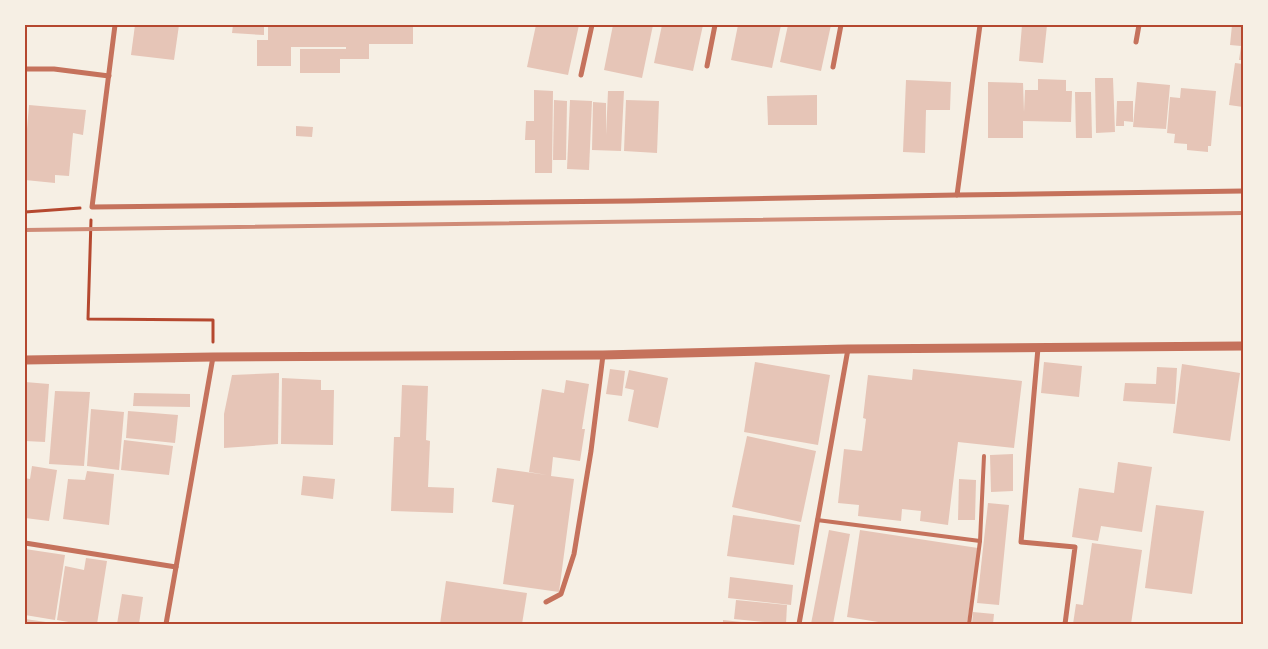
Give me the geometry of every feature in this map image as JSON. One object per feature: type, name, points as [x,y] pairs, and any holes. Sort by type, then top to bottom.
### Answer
[{"type":"street","points":[[115,25],[92,207],[651,201],[1243,191]]},
{"type":"street","points":[[580,76],[592,25]]},
{"type":"street","points":[[708,66],[715,25]]},
{"type":"street","points":[[833,67],[841,25]]},
{"type":"street","points":[[958,195],[980,25]]},
{"type":"street","points":[[1136,42],[1139,25]]},
{"type":"street","points":[[25,69],[54,69],[109,76]]},
{"type":"street","points":[[25,360],[603,355],[848,349],[1243,346]]},
{"type":"street","points":[[1038,348],[1021,542],[1076,547],[1064,624]]},
{"type":"street","points":[[799,624],[848,349]]},
{"type":"street","points":[[546,602],[561,594],[574,554],[591,451],[603,355]]},
{"type":"street","points":[[166,624],[213,357]]},
{"type":"street","points":[[25,543],[176,567]]},
{"type":"lane","points":[[969,624],[980,541],[984,456]]},
{"type":"lane","points":[[818,520],[980,541]]},
{"type":"path","points":[[25,212],[92,207],[88,319],[213,320],[213,357]]},
{"type":"building","points":[[135,25],[179,25],[174,60],[131,55]]},
{"type":"building","points":[[233,25],[264,25],[264,35],[232,33]]},
{"type":"building","points":[[268,25],[413,25],[413,44],[369,44],[369,59],[340,59],[340,73],[300,73],[300,49],[346,49],[346,47],[291,47],[291,66],[257,66],[257,40],[268,40]]},
{"type":"building","points":[[536,25],[579,25],[568,75],[527,67]]},
{"type":"building","points":[[613,25],[653,25],[642,78],[604,70]]},
{"type":"building","points":[[662,25],[703,25],[693,71],[654,63]]},
{"type":"building","points":[[738,25],[781,25],[772,68],[731,60]]},
{"type":"building","points":[[788,25],[831,25],[821,71],[780,62]]},
{"type":"building","points":[[1022,25],[1047,25],[1043,63],[1019,61]]},
{"type":"building","points":[[1232,25],[1243,25],[1243,60],[1239,60],[1241,46],[1230,45]]},
{"type":"building","points":[[1235,63],[1243,64],[1243,107],[1229,105]]},
{"type":"building","points":[[1095,78],[1113,78],[1115,132],[1096,133]]},
{"type":"building","points":[[1038,79],[1066,80],[1066,91],[1072,91],[1071,122],[1023,121],[1023,138],[988,138],[988,82],[1023,83],[1024,112],[1025,90],[1038,90]]},
{"type":"building","points":[[906,80],[951,82],[950,110],[926,110],[925,153],[903,152]]},
{"type":"building","points":[[1137,82],[1170,85],[1166,129],[1133,127]]},
{"type":"building","points":[[1181,88],[1216,91],[1211,146],[1208,146],[1208,152],[1187,150],[1187,144],[1174,143],[1175,134],[1167,133],[1170,97],[1180,98]]},
{"type":"building","points":[[534,90],[553,91],[552,173],[535,173],[535,140],[525,140],[526,121],[534,121]]},
{"type":"building","points":[[608,91],[624,91],[621,151],[592,150],[593,102],[606,103],[606,135]]},
{"type":"building","points":[[1075,92],[1091,92],[1092,138],[1076,138]]},
{"type":"building","points":[[817,95],[817,125],[768,125],[767,96]]},
{"type":"building","points":[[554,100],[567,101],[566,160],[553,160]]},
{"type":"building","points":[[570,100],[592,101],[589,170],[567,169]]},
{"type":"building","points":[[626,100],[659,101],[657,153],[624,151]]},
{"type":"building","points":[[1117,101],[1133,101],[1133,122],[1124,121],[1124,126],[1116,126]]},
{"type":"building","points":[[29,105],[86,110],[83,135],[73,133],[69,176],[55,175],[55,183],[25,180]]},
{"type":"building","points":[[296,126],[313,127],[312,137],[296,136]]},
{"type":"building","points":[[755,362],[830,375],[818,445],[744,432]]},
{"type":"building","points":[[1044,362],[1082,366],[1079,397],[1041,393]]},
{"type":"building","points":[[1182,364],[1240,373],[1230,441],[1173,433]]},
{"type":"building","points":[[1157,367],[1177,368],[1175,404],[1123,401],[1125,383],[1156,384]]},
{"type":"building","points":[[610,369],[625,371],[622,396],[606,394]]},
{"type":"building","points":[[913,369],[1022,381],[1014,448],[958,442],[948,525],[920,521],[921,511],[902,509],[901,521],[858,516],[859,505],[838,503],[844,449],[862,451],[866,419],[863,418],[868,375],[912,380]]},
{"type":"building","points":[[629,370],[668,378],[658,428],[628,421],[634,390],[625,388]]},
{"type":"building","points":[[279,373],[278,444],[224,448],[224,414],[232,375]]},
{"type":"building","points":[[282,378],[321,380],[321,390],[334,390],[333,445],[281,444]]},
{"type":"building","points":[[566,380],[589,384],[582,429],[585,429],[580,461],[553,457],[551,476],[574,479],[559,592],[503,584],[514,505],[492,502],[497,468],[547,475],[529,472],[542,389],[564,393]]},
{"type":"building","points":[[25,382],[49,384],[45,442],[25,441]]},
{"type":"building","points":[[402,385],[428,386],[426,440],[430,441],[428,487],[454,488],[453,513],[391,511],[394,437],[400,437]]},
{"type":"building","points":[[55,391],[90,392],[84,466],[49,464]]},
{"type":"building","points":[[134,393],[190,394],[190,407],[133,406]]},
{"type":"building","points":[[91,409],[124,412],[119,470],[87,466]]},
{"type":"building","points":[[128,411],[178,415],[175,443],[126,438]]},
{"type":"building","points":[[747,436],[816,451],[801,522],[732,507]]},
{"type":"building","points":[[124,440],[173,446],[169,475],[121,470]]},
{"type":"building","points":[[1013,454],[1013,491],[991,492],[990,455]]},
{"type":"building","points":[[1118,462],[1152,467],[1142,532],[1101,526],[1098,541],[1072,537],[1079,488],[1114,493]]},
{"type":"building","points":[[32,466],[57,470],[49,521],[25,518],[25,478],[30,479]]},
{"type":"building","points":[[87,471],[114,474],[109,525],[63,519],[68,479],[85,480]]},
{"type":"building","points":[[303,476],[335,479],[333,499],[301,495]]},
{"type":"building","points":[[959,479],[976,480],[975,520],[958,520]]},
{"type":"building","points":[[988,503],[1009,505],[999,605],[977,603]]},
{"type":"building","points":[[1156,505],[1204,511],[1192,594],[1145,588]]},
{"type":"building","points":[[733,515],[800,525],[794,565],[727,556]]},
{"type":"building","points":[[829,530],[850,534],[833,624],[811,624]]},
{"type":"building","points":[[860,530],[978,548],[967,624],[891,624],[847,617]]},
{"type":"building","points":[[1092,543],[1142,550],[1131,624],[1073,624],[1076,604],[1083,605]]},
{"type":"building","points":[[25,549],[65,555],[55,620],[25,615]]},
{"type":"building","points":[[86,558],[107,561],[97,624],[80,624],[57,620],[65,566],[84,570]]},
{"type":"building","points":[[730,577],[793,585],[791,605],[728,598]]},
{"type":"building","points":[[446,581],[527,593],[522,624],[440,624]]},
{"type":"building","points":[[122,594],[143,597],[139,624],[117,624]]},
{"type":"building","points":[[736,600],[787,605],[786,624],[734,619]]},
{"type":"building","points":[[973,612],[994,614],[993,624],[972,624]]},
{"type":"building","points":[[25,619],[53,623],[53,624],[25,624]]},
{"type":"building","points":[[723,620],[751,623],[751,624],[723,624]]},
{"type":"railway","points":[[25,230],[1243,213]]}]
